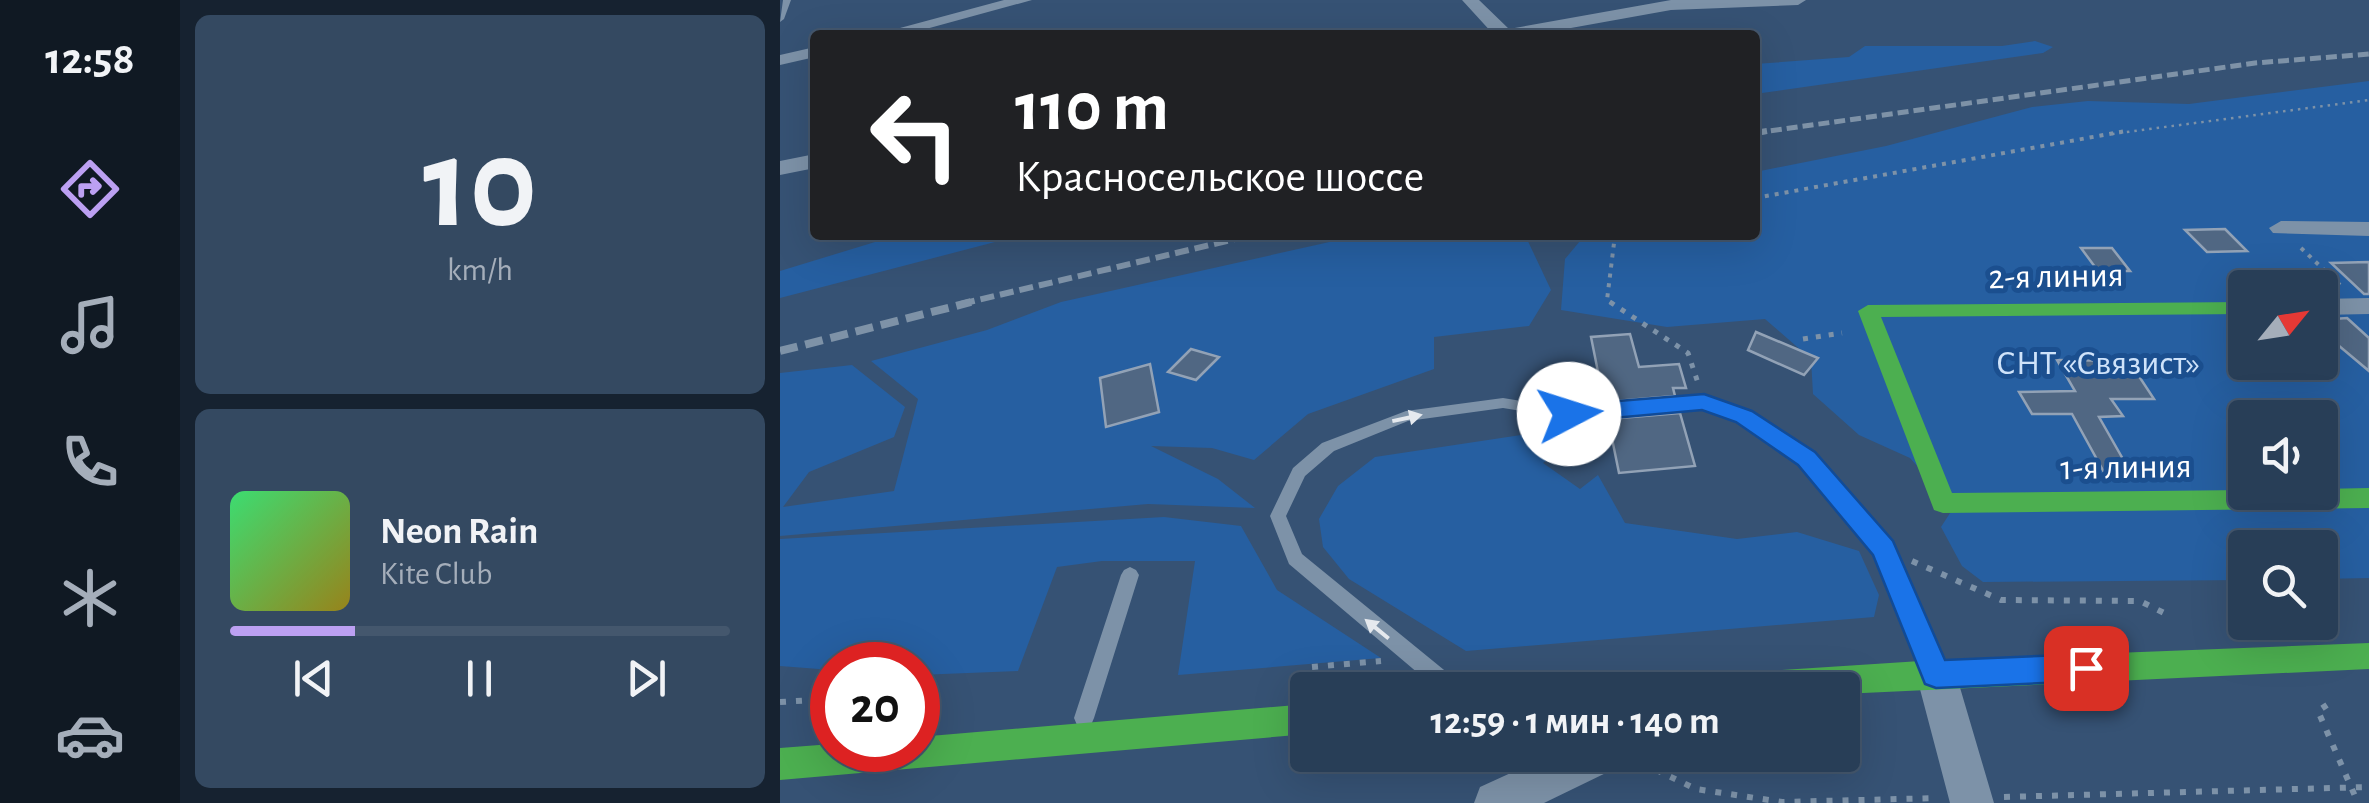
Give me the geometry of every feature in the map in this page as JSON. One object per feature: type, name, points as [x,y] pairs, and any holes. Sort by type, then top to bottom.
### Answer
[{"type":"main road","name":"2-я линия","points":[[1872,319],[2228,309]]},
{"type":"main road","name":"1-я линия","points":[[1872,319],[1944,503],[2369,498]]},
{"type":"main road","points":[[1860,679],[2369,656]]},
{"type":"main road","points":[[780,764],[1290,721]]},
{"type":"main road","points":[[940,743],[1009,747]]},
{"type":"street","points":[[903,30],[1024,0]]},
{"type":"street","points":[[1470,0],[1499,30]]},
{"type":"street","points":[[1532,30],[1671,5],[1798,0]]},
{"type":"street","points":[[780,60],[810,53]]},
{"type":"street","points":[[780,168],[810,163]]},
{"type":"street","points":[[2281,228],[2369,229]]},
{"type":"street","points":[[2338,307],[2365,306]]},
{"type":"street","points":[[1936,674],[1972,803]]},
{"type":"street","points":[[1496,803],[1561,772]]},
{"type":"lane","points":[[780,19],[787,0]]},
{"type":"lane","points":[[1431,672],[1295,559],[1278,516],[1299,472],[1328,447],[1406,416],[1503,403],[1569,414],[1704,402],[1744,416],[1806,458],[1884,549],[1936,674]]},
{"type":"lane","points":[[1078,741],[1130,575]]},
{"type":"path","points":[[1760,197],[2128,131],[2369,100]]},
{"type":"path","points":[[2281,228],[2365,306]]},
{"type":"path","points":[[1613,240],[1607,300],[1688,354],[1690,361]]},
{"type":"path","points":[[1803,339],[1872,319]]},
{"type":"path","points":[[1884,549],[2001,600],[2140,600],[2168,614]]},
{"type":"path","points":[[780,702],[810,701]]},
{"type":"path","points":[[2318,711],[2332,731],[2348,788],[2358,803]]},
{"type":"green space","points":[[2035,41],[2053,47],[2043,53],[1760,93],[1760,64],[1849,57],[1865,46],[2002,46]]},
{"type":"green space","name":"СНТ «Связист»","points":[[2369,81],[2369,578],[2338,579],[2338,530],[2228,530],[2228,580],[1983,582],[1962,566],[1941,527],[1954,507],[1910,458],[1859,435],[1813,394],[1811,359],[1765,319],[1667,327],[1561,310],[1565,259],[1581,240],[1760,240],[1760,171],[1886,146],[2032,107],[2088,101],[2189,104]]},
{"type":"green space","points":[[882,240],[1003,240],[780,298],[780,271]]},
{"type":"green space","points":[[1339,240],[1527,240],[1551,290],[1529,326],[1434,337],[1434,369],[1308,414],[1254,460],[1212,448],[1151,446],[1218,479],[1255,508],[1148,504],[780,536],[780,373],[852,365],[905,407],[894,437],[809,472],[783,507],[894,491],[918,399],[871,361],[987,330],[1061,302]]},
{"type":"green space","points":[[1528,434],[1552,440],[1562,448],[1543,463],[1580,489],[1598,475],[1625,523],[1737,539],[1797,532],[1859,551],[1879,595],[1874,617],[1466,651],[1349,579],[1323,547],[1319,519],[1338,486],[1375,457]]},
{"type":"green space","points":[[1164,517],[1241,526],[1277,590],[1381,658],[1178,675],[1195,561],[1102,561],[1057,567],[1018,671],[940,674],[940,642],[810,642],[810,668],[780,666],[780,539]]},
{"type":"building","points":[[2225,229],[2247,251],[2207,252],[2185,230]]},
{"type":"building","points":[[2081,248],[2112,248],[2130,271],[2098,271]]},
{"type":"building","points":[[2369,262],[2369,294],[2364,294],[2331,263]]},
{"type":"building","points":[[2347,318],[2369,338],[2369,371],[2338,345],[2338,319]]},
{"type":"building","points":[[1756,332],[1818,358],[1804,375],[1748,350]]},
{"type":"building","points":[[1630,334],[1639,367],[1679,364],[1686,388],[1673,388],[1675,396],[1604,402],[1591,337]]},
{"type":"building","points":[[1191,349],[1219,357],[1196,380],[1168,372]]},
{"type":"building","points":[[2057,360],[2129,361],[2154,399],[2111,399],[2123,416],[2099,417],[2132,475],[2105,474],[2072,414],[2032,414],[2019,392],[2075,391]]},
{"type":"building","points":[[1150,364],[1159,412],[1106,427],[1100,378]]},
{"type":"building","points":[[1680,413],[1695,466],[1619,473],[1608,419]]},
{"type":"railway","points":[[1760,132],[2255,63],[2369,54]]},
{"type":"railway","points":[[1760,132],[1767,131]]},
{"type":"railway","points":[[961,304],[1231,240]]},
{"type":"railway","points":[[780,351],[971,302]]},
{"type":"traffic: fast","points":[[2228,308],[1868,311],[1943,503],[2369,498]]},
{"type":"traffic: fast","points":[[1860,679],[2369,656]]},
{"type":"traffic: fast","points":[[780,764],[1290,721]]},
{"type":"route","points":[[1569,414],[1704,402],[1744,416],[1806,458],[1884,549],[1936,674],[2086,668]]}]
